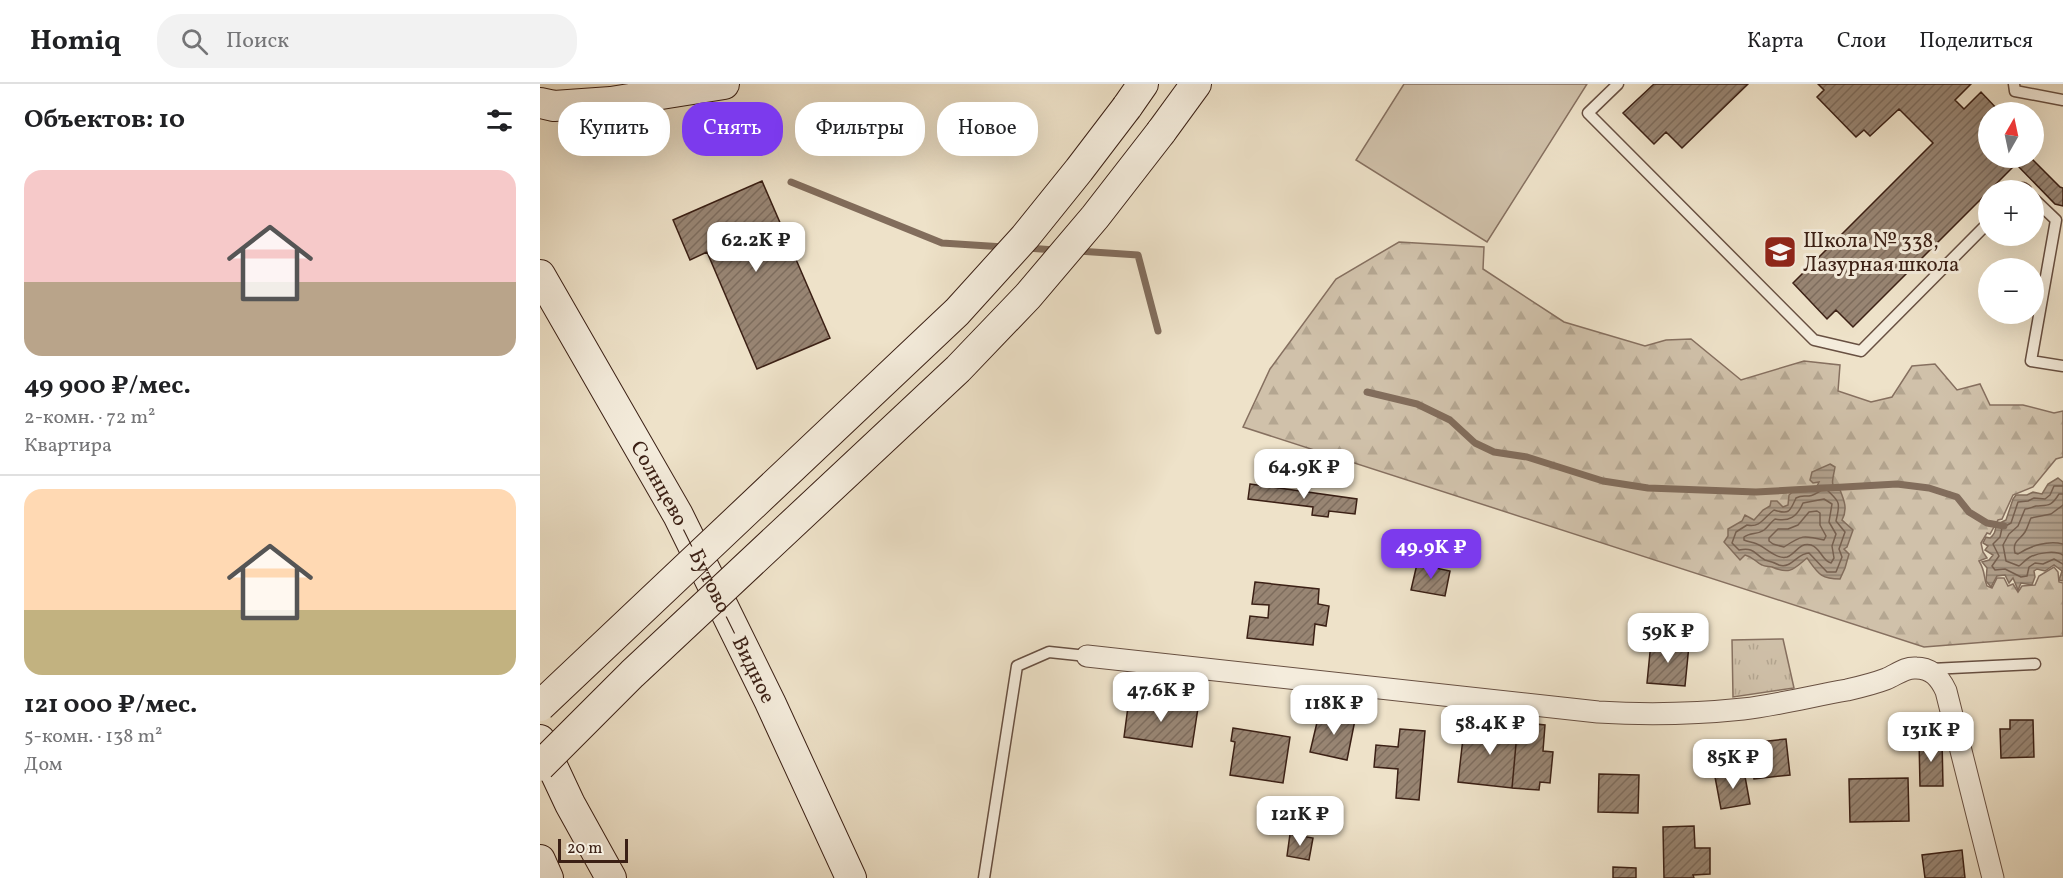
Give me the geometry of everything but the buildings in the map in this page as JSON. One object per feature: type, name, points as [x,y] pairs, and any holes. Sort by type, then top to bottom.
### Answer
[{"type":"main road","points":[[540,103],[554,106],[611,102],[724,84]]},
{"type":"main road","points":[[540,766],[632,674],[958,369],[1095,218],[1196,84]]},
{"type":"main road","points":[[540,706],[957,312],[1025,237],[1135,95]]},
{"type":"main road","name":"Солнцево — Бутово — Видное","points":[[540,275],[678,515],[770,702],[851,878]]},
{"type":"main road","points":[[540,740],[570,804],[611,878]]},
{"type":"main road","points":[[540,860],[548,878]]},
{"type":"street","points":[[1087,656],[1586,711],[1646,715],[1745,708],[1854,688],[1886,679],[1907,669],[1925,669],[1934,673],[1946,691],[1993,878]]},
{"type":"lane","points":[[1618,84],[1588,113],[1814,340],[1861,351],[1978,233]]},
{"type":"lane","points":[[2014,84],[2015,91],[2063,100]]},
{"type":"lane","points":[[2044,209],[2056,220],[2031,361],[2063,366]]},
{"type":"lane","points":[[984,878],[1017,666],[1049,652],[1087,656]]},
{"type":"lane","points":[[1925,669],[2035,664]]},
{"type":"green space","points":[[1404,84],[1587,84],[1487,242],[1356,160]]},
{"type":"green space","points":[[1399,242],[1484,247],[1483,269],[1564,322],[1645,346],[1666,340],[1691,339],[1741,380],[1804,361],[1840,365],[1838,391],[1871,402],[1892,397],[1912,366],[1935,364],[1957,390],[1980,384],[1990,405],[2023,405],[2054,413],[2063,411],[2063,457],[2056,459],[2033,487],[2013,495],[2002,519],[1998,520],[1990,534],[1987,533],[1981,543],[1987,558],[1979,561],[1987,586],[1992,588],[1997,578],[2004,578],[2008,586],[2013,584],[2018,592],[2022,586],[2035,585],[2039,576],[2054,567],[2058,572],[2059,582],[2063,583],[2063,636],[1924,647],[1243,427],[1270,369],[1336,279]]},
{"type":"green space","points":[[1783,639],[1794,688],[1733,697],[1732,640]]},
{"type":"water","points":[[1830,464],[1835,467],[1834,488],[1840,490],[1844,501],[1845,512],[1842,520],[1853,530],[1847,547],[1844,549],[1849,554],[1840,579],[1828,578],[1820,574],[1807,558],[1788,571],[1763,566],[1745,555],[1740,560],[1724,542],[1728,536],[1728,529],[1742,521],[1745,515],[1754,520],[1770,506],[1771,501],[1777,501],[1783,507],[1788,505],[1789,495],[1796,489],[1816,488],[1819,482],[1813,483],[1810,480],[1812,472]]},
{"type":"water","points":[[2058,478],[2063,482],[2063,581],[2059,580],[2062,571],[2054,565],[2045,571],[2037,569],[2034,571],[2035,577],[2032,585],[2021,583],[2018,590],[2013,578],[2009,583],[2005,575],[1997,576],[1991,587],[1986,581],[1987,568],[1982,562],[1989,560],[1993,555],[1985,550],[1988,546],[1983,543],[1986,537],[1990,538],[1995,533],[1997,525],[2006,520],[2016,495],[2027,495],[2033,492],[2042,494],[2048,484]]},
{"type":"waterway","points":[[791,182],[942,243],[1004,247]]},
{"type":"waterway","points":[[1027,248],[1055,250]]},
{"type":"waterway","points":[[1078,251],[1138,255],[1158,331]]},
{"type":"waterway","points":[[1367,392],[1417,404],[1450,420],[1475,443],[1494,452],[1527,457],[1603,481],[1648,488],[1756,492],[1897,484],[1929,488],[1957,497],[1969,512],[1987,523],[2004,526]]},
{"type":"place","name":"Школа № 338, Лазурная школа","points":[[1780,252]]}]
